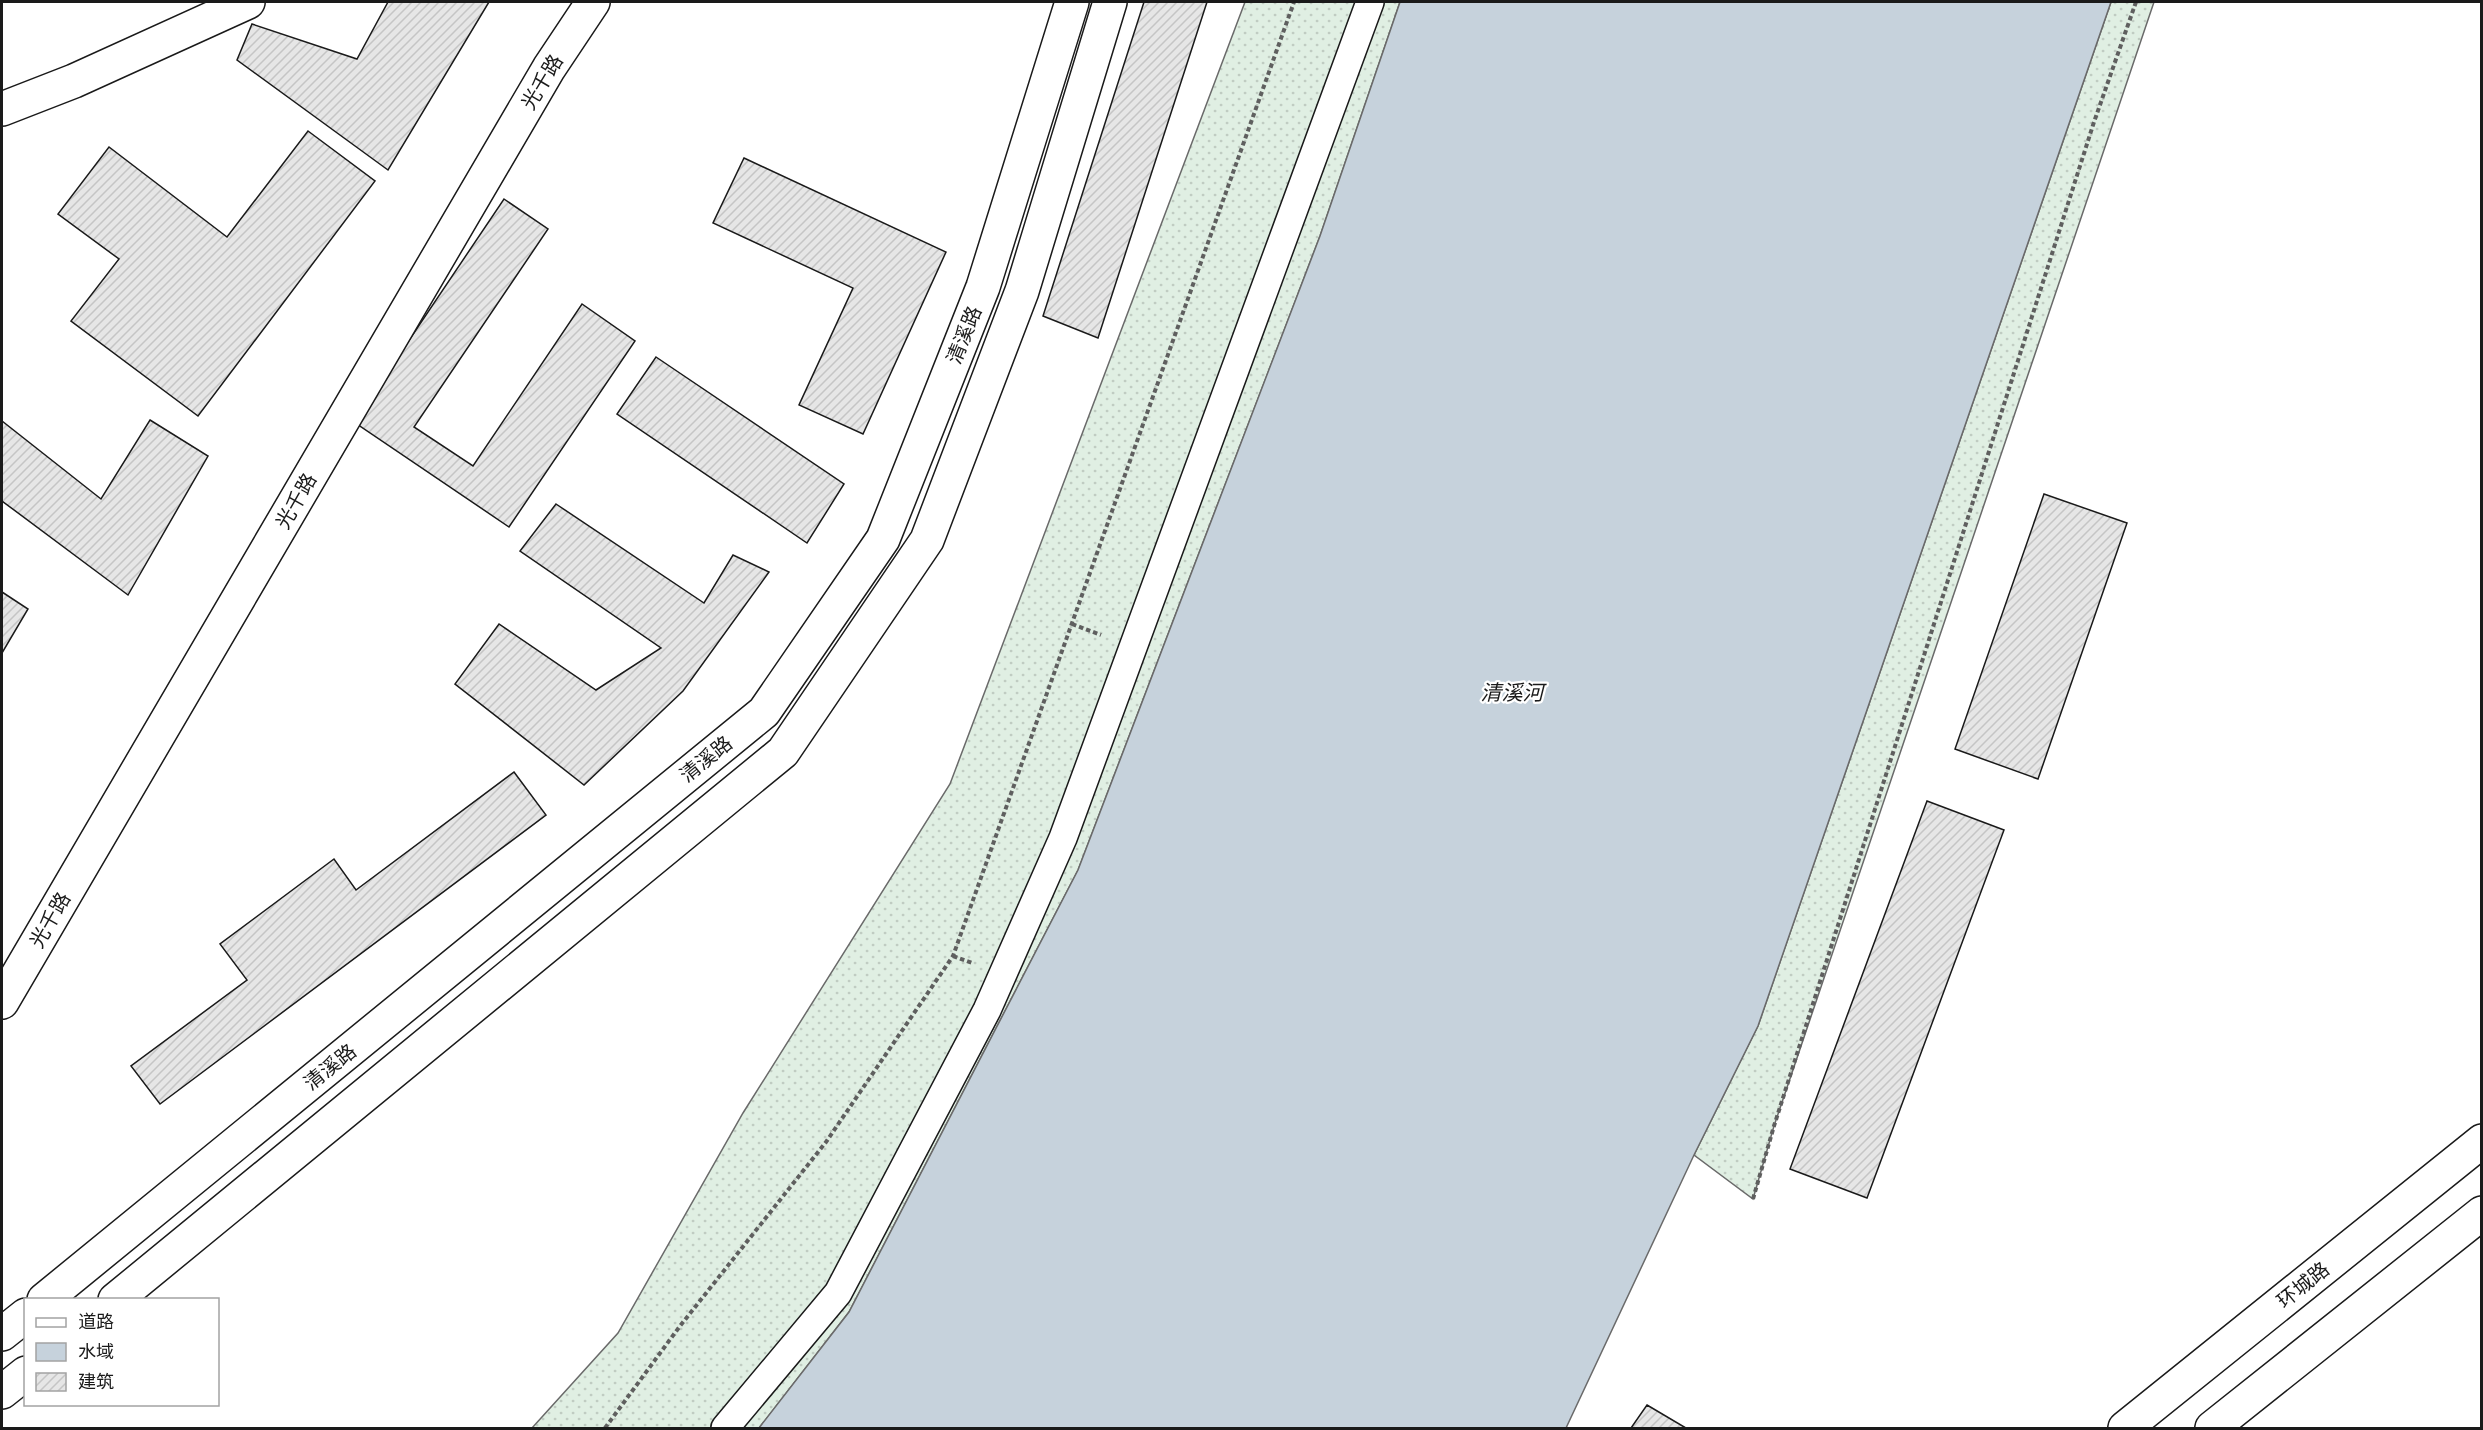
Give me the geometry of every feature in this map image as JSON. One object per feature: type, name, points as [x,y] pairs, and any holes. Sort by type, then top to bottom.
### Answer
[{"type":"main road","points":[[2,109],[74,81],[248,2]]},
{"type":"main road","name":"光千路","points":[[2,1002],[549,68],[593,2]]},
{"type":"main road","name":"清溪路","points":[[45,1298],[764,712],[883,539],[983,287],[1072,2]]},
{"type":"main road","name":"清溪路","points":[[116,1298],[783,752],[927,540],[1022,291],[1110,2]]},
{"type":"main road","name":"环城路","points":[[2125,1428],[2481,1141]]},
{"type":"main road","points":[[2212,1428],[2481,1214]]},
{"type":"main road","points":[[2,1334],[24,1317]]},
{"type":"main road","points":[[2,1392],[24,1375]]},
{"type":"street","points":[[725,1428],[838,1293],[987,1010],[1063,837],[1370,2]]},
{"type":"path","points":[[605,1428],[680,1326],[826,1142],[953,956],[1294,2]]},
{"type":"path","points":[[1753,1199],[1777,1114],[2094,122],[2136,2]]},
{"type":"green space","points":[[1245,2],[1400,2],[1320,236],[1078,870],[849,1312],[759,1428],[532,1428],[618,1333],[743,1113],[950,784]]},
{"type":"green space","points":[[2111,2],[2154,2],[1774,1126],[1753,1199],[1694,1155],[1758,1026]]},
{"type":"water","name":"清溪河","points":[[1400,2],[2111,2],[1758,1026],[1694,1155],[1566,1428],[759,1428],[849,1312],[1078,870],[1320,236]]},
{"type":"building","points":[[388,2],[489,2],[388,170],[237,60],[252,24],[357,59]]},
{"type":"building","points":[[1144,2],[1207,2],[1098,338],[1043,316]]},
{"type":"building","points":[[308,131],[375,181],[198,416],[71,321],[119,259],[58,214],[109,147],[227,237]]},
{"type":"building","points":[[744,158],[946,252],[863,434],[799,405],[853,288],[713,223]]},
{"type":"building","points":[[504,199],[548,229],[414,427],[473,466],[582,304],[635,341],[509,527],[354,422]]},
{"type":"building","points":[[656,357],[844,484],[807,543],[617,414]]},
{"type":"building","points":[[150,420],[208,456],[128,595],[2,501],[2,421],[101,499]]},
{"type":"building","points":[[2044,494],[2127,523],[2038,779],[1955,749]]},
{"type":"building","points":[[556,504],[704,603],[733,555],[769,572],[683,691],[584,785],[455,684],[499,624],[596,690],[661,648],[520,551]]},
{"type":"building","points":[[2,592],[28,609],[2,653]]},
{"type":"building","points":[[514,772],[546,815],[160,1104],[131,1066],[247,980],[220,944],[334,859],[356,890]]},
{"type":"building","points":[[1927,801],[2004,830],[1867,1198],[1790,1169]]},
{"type":"building","points":[[1647,1405],[1686,1428],[1631,1428]]}]
